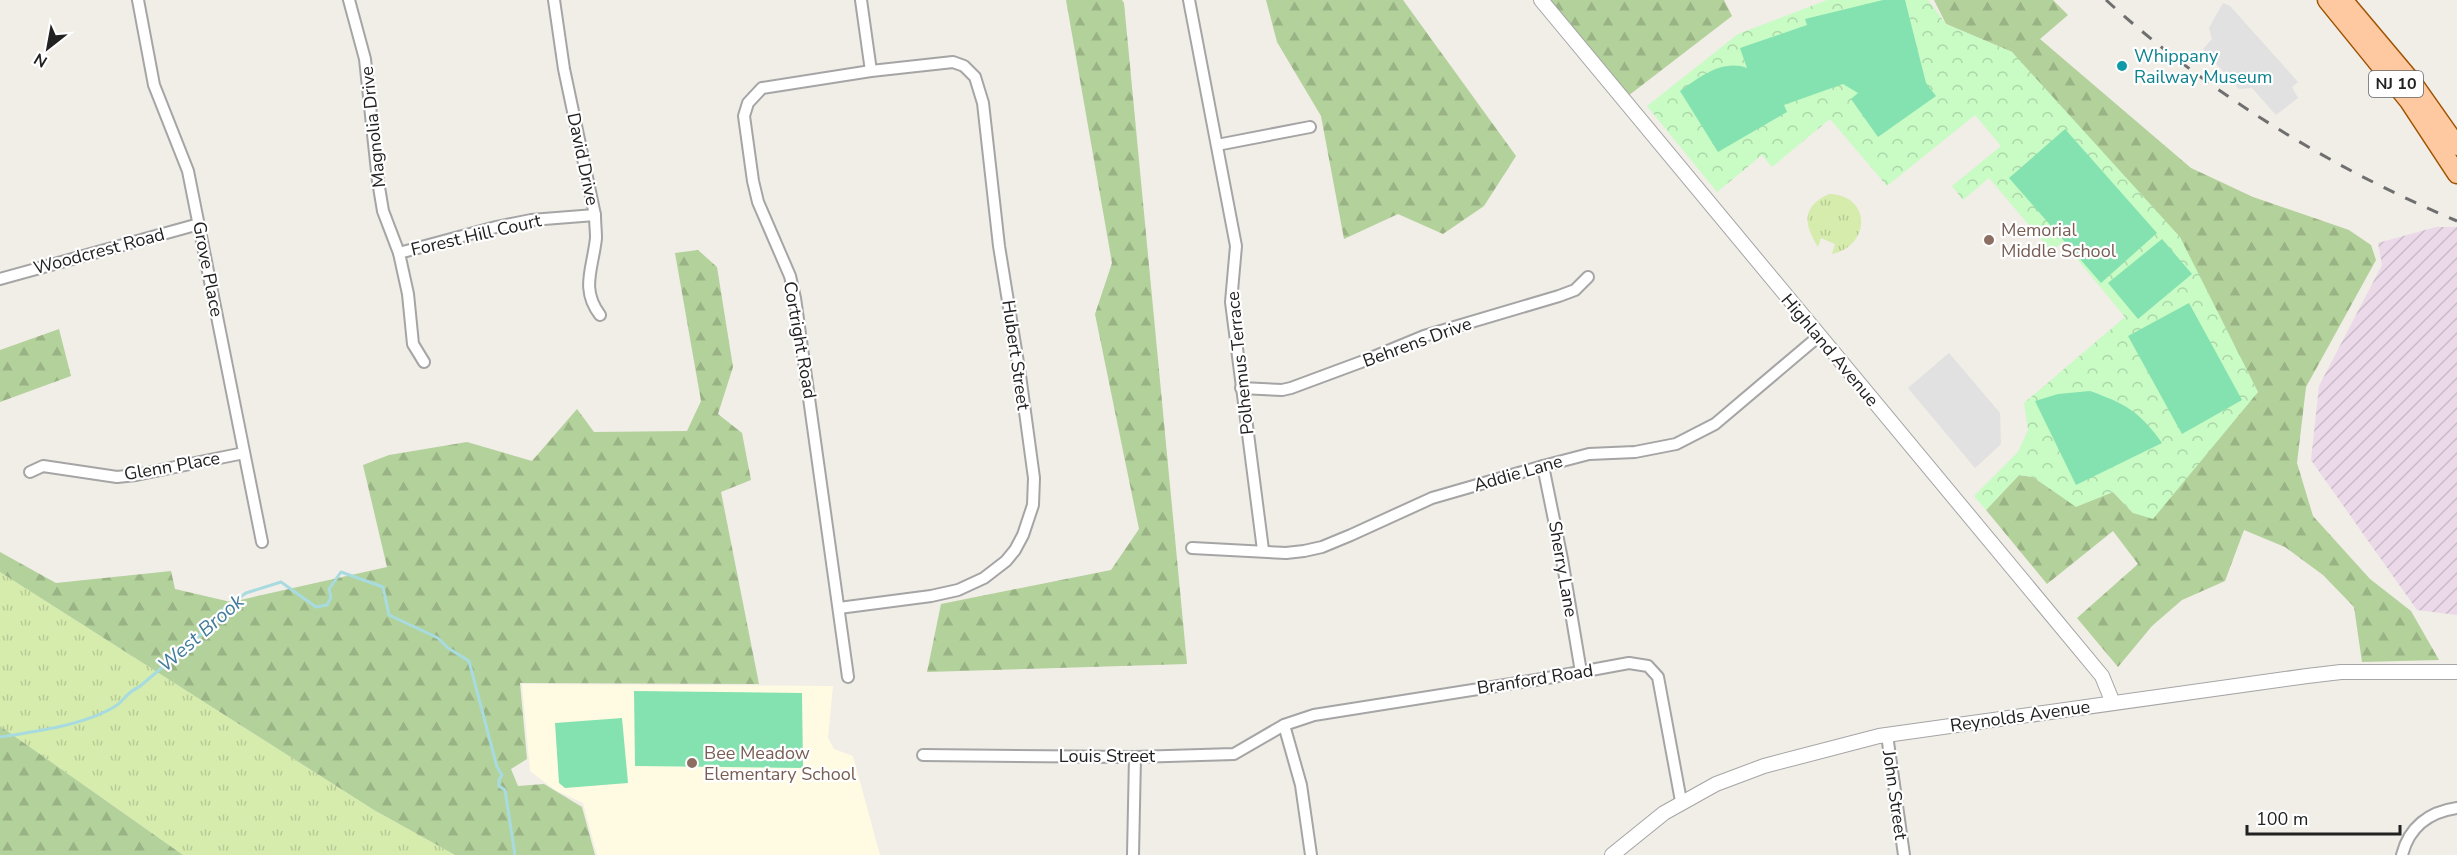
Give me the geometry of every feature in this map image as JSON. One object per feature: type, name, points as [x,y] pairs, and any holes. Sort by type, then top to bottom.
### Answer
[{"type":"main road","name":"NJ 10","points":[[2332,3],[2412,82],[2457,146]]},
{"type":"main road","name":"NJ 10","points":[[2332,3],[2409,101],[2457,174]]},
{"type":"street","name":"Grove Place","points":[[138,0],[154,85],[188,171],[262,542]]},
{"type":"street","name":"Magnolia Drive","points":[[349,0],[365,59],[383,211],[399,253]]},
{"type":"street","name":"David Drive","points":[[554,0],[562,58],[595,215],[596,237],[589,291],[592,304],[600,315]]},
{"type":"street","points":[[861,0],[871,71]]},
{"type":"street","name":"Polhemus Terrace","points":[[1189,0],[1236,246],[1231,302],[1263,550]]},
{"type":"street","name":"Highland Avenue","points":[[1541,0],[2102,676],[2113,703]]},
{"type":"street","name":"Hubert Street","points":[[839,608],[931,596],[958,590],[984,578],[1006,561],[1015,550],[1023,535],[1033,505],[1034,478],[999,246],[980,90],[971,72],[953,62],[871,71]]},
{"type":"street","name":"Cortright Road","points":[[848,677],[795,298],[790,276],[758,202],[744,116],[748,103],[762,88],[871,71]]},
{"type":"street","points":[[1217,145],[1310,127]]},
{"type":"street","name":"Forest Hill Court","points":[[424,362],[413,344],[408,294],[399,253],[531,220],[595,215]]},
{"type":"street","name":"Woodcrest Road","points":[[0,279],[199,224]]},
{"type":"street","name":"Behrens Drive","points":[[1241,388],[1282,390],[1291,388],[1424,336],[1575,290],[1588,277]]},
{"type":"street","name":"Addie Lane","points":[[1191,548],[1286,553],[1322,547],[1432,498],[1589,454],[1628,453],[1663,448],[1692,437],[1714,424],[1819,336]]},
{"type":"street","name":"Glenn Place","points":[[30,472],[43,466],[117,477],[244,453]]},
{"type":"street","name":"Sherry Lane","points":[[1543,466],[1562,559],[1581,672]]},
{"type":"street","name":"Branford Road","points":[[1284,725],[1314,715],[1629,663],[1643,664],[1655,671],[1658,677],[1681,801]]},
{"type":"street","name":"Reynolds Avenue","points":[[1612,855],[1681,801],[1716,784],[1764,766],[1887,735],[2341,672],[2457,672]]},
{"type":"street","points":[[1284,725],[1301,785],[1311,855]]},
{"type":"street","name":"Louis Street","points":[[923,755],[1135,757],[1234,754],[1284,725]]},
{"type":"street","name":"John Street","points":[[1887,735],[1904,855]]},
{"type":"street","points":[[1133,855],[1135,757]]},
{"type":"street","points":[[2402,855],[2407,840],[2420,823],[2437,812],[2457,808]]},
{"type":"shaded area","points":[[2223,3],[2230,6],[2298,82],[2292,87],[2298,98],[2276,115],[2252,88],[2239,89],[2203,49],[2212,39],[2209,28]]},
{"type":"shaded area","points":[[2436,227],[2457,227],[2457,615],[2417,610],[2311,460],[2319,386],[2382,265],[2378,243]]},
{"type":"shaded area","points":[[1949,353],[2000,413],[2001,444],[1975,468],[1908,388]]},
{"type":"shaded area","name":"Bee Meadow Elementary School","points":[[522,684],[833,686],[828,738],[834,749],[853,756],[880,855],[597,855],[583,803],[555,790],[530,771]]},
{"type":"green space","points":[[1066,0],[1122,0],[1124,3],[1187,664],[927,672],[941,604],[1111,570],[1139,529],[1095,314],[1112,263]]},
{"type":"green space","points":[[1266,0],[1403,0],[1516,156],[1484,206],[1443,234],[1398,214],[1344,239],[1321,116],[1277,42]]},
{"type":"green space","points":[[1542,0],[1724,0],[1732,16],[1624,99]]},
{"type":"green space","points":[[1827,0],[1928,0],[1946,24],[2012,52],[2180,237],[2258,392],[2153,519],[2133,513],[2113,492],[2076,507],[2033,477],[2019,475],[1986,510],[1974,496],[2018,452],[2028,430],[2024,403],[2125,317],[2063,242],[2051,251],[1989,178],[1963,200],[1952,186],[2001,146],[1975,115],[1887,186],[1830,119],[1772,167],[1762,155],[1717,192],[1647,106],[1738,34]]},
{"type":"green space","points":[[1883,0],[1905,0],[1926,83],[1936,96],[1878,137],[1851,99],[1858,93],[1843,84],[1784,105],[1787,112],[1718,152],[1680,91],[1703,75],[1720,68],[1738,66],[1747,68],[1740,48],[1807,25],[1805,19]]},
{"type":"green space","points":[[1934,0],[2053,0],[2068,15],[2040,39],[2191,168],[2253,197],[2349,230],[2371,245],[2376,260],[2306,387],[2297,463],[2313,516],[2370,579],[2411,611],[2439,660],[2362,662],[2354,607],[2323,575],[2285,547],[2244,530],[2225,581],[2182,600],[2152,626],[2118,667],[2077,618],[2138,564],[2113,531],[2047,584],[1986,510],[2019,475],[2033,477],[2076,506],[2113,492],[2133,513],[2258,392],[2012,52],[1946,24]]},
{"type":"green space","points":[[2065,129],[2157,233],[2101,283],[2009,178]]},
{"type":"green space","points":[[1829,194],[1843,197],[1853,203],[1859,211],[1861,221],[1860,232],[1854,241],[1845,249],[1832,254],[1835,244],[1821,238],[1818,247],[1808,224],[1810,210],[1820,199]]},
{"type":"green space","points":[[2162,239],[2192,274],[2138,319],[2108,283]]},
{"type":"green space","points":[[698,250],[717,267],[733,367],[718,414],[742,433],[751,480],[721,492],[759,684],[520,683],[527,759],[511,769],[518,786],[544,784],[582,807],[595,855],[455,855],[374,810],[0,572],[0,552],[56,583],[171,571],[175,589],[231,602],[387,567],[363,465],[389,455],[467,442],[532,461],[577,409],[594,432],[687,431],[701,401],[675,253]]},
{"type":"green space","points":[[2189,303],[2242,400],[2182,434],[2128,336]]},
{"type":"green space","points":[[59,329],[71,376],[0,402],[0,350]]},
{"type":"green space","points":[[2090,391],[2131,410],[2146,423],[2162,443],[2076,485],[2035,401],[2058,394]]},
{"type":"green space","points":[[0,572],[374,810],[455,855],[183,855],[0,726]]},
{"type":"green space","points":[[634,691],[802,693],[803,768],[635,766]]},
{"type":"green space","points":[[622,718],[628,783],[565,788],[559,783],[555,723]]},
{"type":"green space","points":[[0,726],[183,855],[0,855]]},
{"type":"waterway","name":"West Brook","points":[[0,737],[74,723],[114,707],[197,638],[222,610],[246,593],[281,582],[316,607],[327,605],[331,598],[329,589],[341,572],[383,587],[389,615],[438,638],[448,648],[469,661],[497,767],[502,775],[499,786],[505,790],[515,855]]},
{"type":"railway","points":[[2106,0],[2186,66],[2272,125],[2363,177],[2457,221]]},
{"type":"place","name":"Whippany Railway Museum","points":[[2122,66]]},
{"type":"place","name":"Memorial Middle School","points":[[1989,240]]},
{"type":"place","name":"Bee Meadow Elementary School","points":[[692,763]]}]
